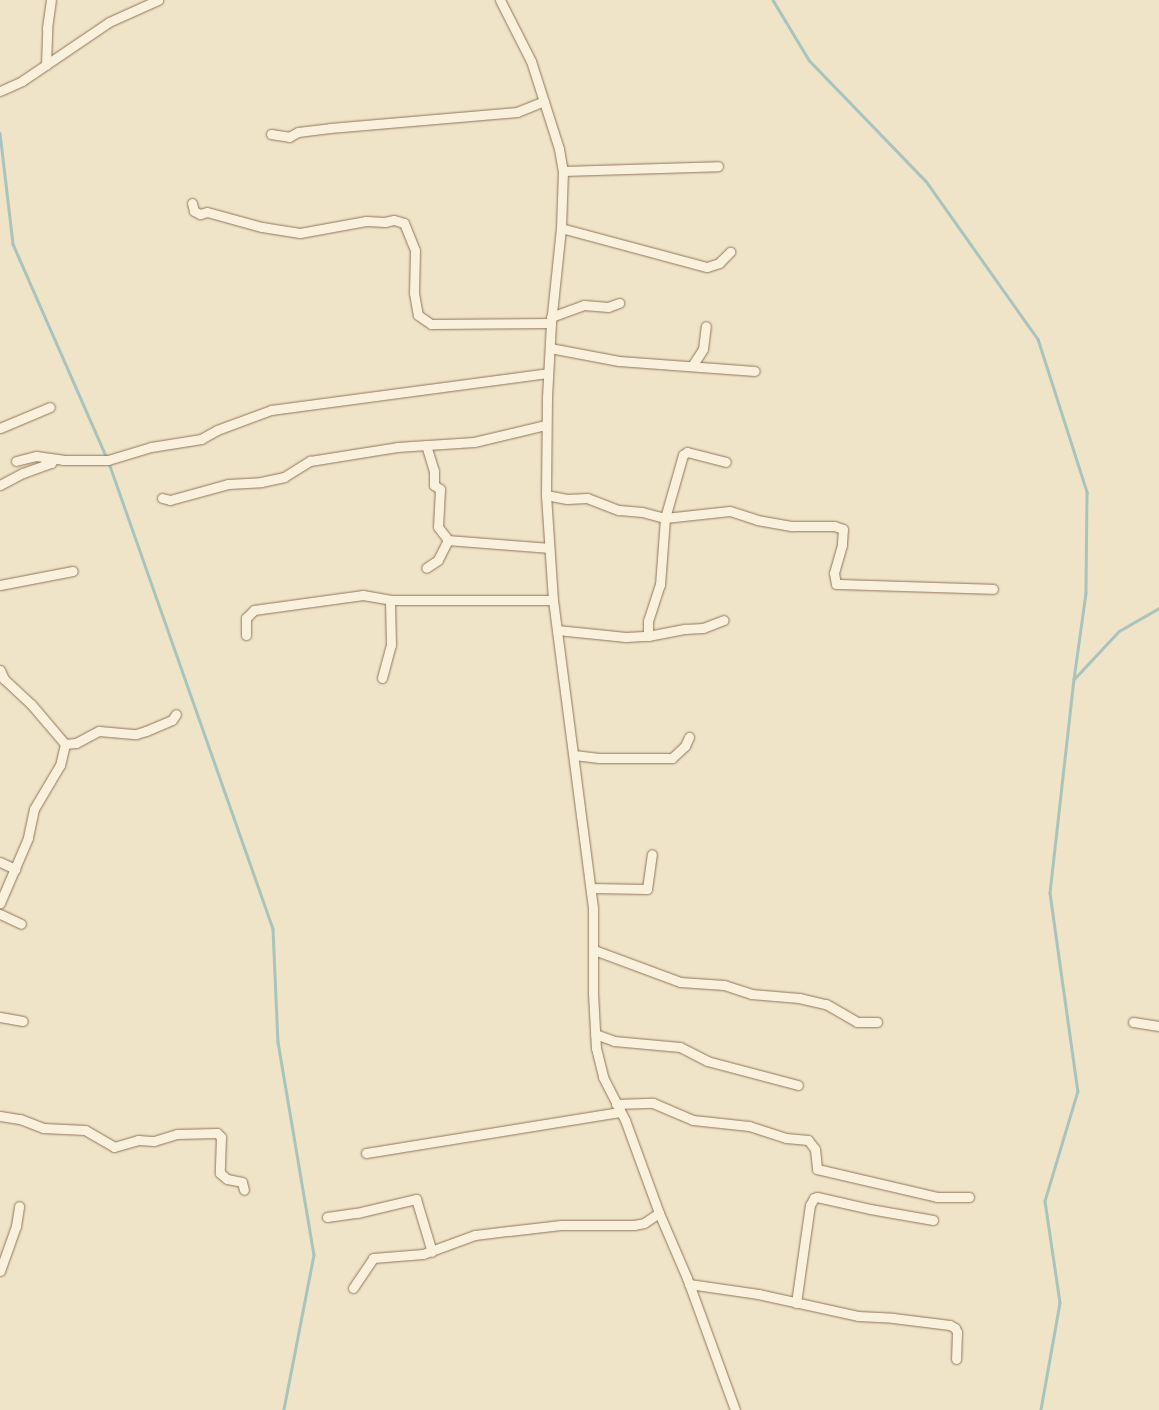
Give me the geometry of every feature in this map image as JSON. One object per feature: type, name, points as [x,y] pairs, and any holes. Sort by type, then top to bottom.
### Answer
[{"type":"street","points":[[46,65],[47,28],[51,0]]},
{"type":"street","points":[[0,91],[22,81],[109,22],[158,0]]},
{"type":"street","points":[[500,0],[531,62],[559,148],[563,171],[561,228],[551,320],[548,373],[546,495],[557,630],[591,888],[594,950],[592,993],[594,1034],[603,1077],[618,1108],[689,1284],[735,1410]]},
{"type":"street","points":[[271,134],[289,137],[298,132],[330,128],[517,112],[544,101]]},
{"type":"street","points":[[563,171],[718,166]]},
{"type":"street","points":[[192,203],[194,211],[200,214],[207,212],[262,227],[300,233],[366,220],[404,222],[416,250],[414,293],[418,315],[431,324],[551,320],[584,305],[608,307],[619,303]]},
{"type":"street","points":[[561,228],[707,268],[719,262],[730,252]]},
{"type":"street","points":[[692,366],[703,349],[706,326]]},
{"type":"street","points":[[550,348],[619,361],[755,371]]},
{"type":"street","points":[[16,461],[36,456],[54,459],[108,460],[151,446],[201,439],[216,430],[232,426],[271,410],[548,373]]},
{"type":"street","points":[[0,428],[50,407]]},
{"type":"street","points":[[162,498],[170,500],[228,484],[261,482],[284,477],[310,460],[426,445],[474,442],[546,425]]},
{"type":"street","points":[[426,445],[434,471],[434,484],[440,489],[438,527],[448,540],[549,548]]},
{"type":"street","points":[[648,636],[648,621],[654,610],[660,585],[665,518],[683,454],[688,452],[726,462]]},
{"type":"street","points":[[0,485],[23,473],[51,463],[54,459]]},
{"type":"street","points":[[546,495],[567,499],[587,498],[619,510],[642,512],[665,518],[730,512],[757,520],[792,526],[834,526],[843,529],[842,545],[834,573],[836,584],[993,590]]},
{"type":"street","points":[[426,568],[438,560],[448,540]]},
{"type":"street","points":[[0,586],[73,572]]},
{"type":"street","points":[[246,635],[246,618],[254,610],[363,595],[390,600],[554,600]]},
{"type":"street","points":[[382,678],[391,645],[390,600]]},
{"type":"street","points":[[557,630],[626,637],[648,636],[685,629],[703,628],[724,620]]},
{"type":"street","points":[[0,670],[4,679],[31,704],[64,744]]},
{"type":"street","points":[[64,744],[76,743],[100,731],[141,733],[172,720],[176,714]]},
{"type":"street","points":[[574,755],[599,758],[672,758],[686,746],[689,737]]},
{"type":"street","points":[[0,903],[28,838],[34,808],[60,765],[64,744]]},
{"type":"street","points":[[591,888],[647,889],[652,854]]},
{"type":"street","points":[[0,862],[15,869]]},
{"type":"street","points":[[0,914],[21,924]]},
{"type":"street","points":[[594,950],[684,983],[724,984],[751,994],[799,998],[826,1004],[857,1022],[877,1022]]},
{"type":"street","points":[[0,1017],[23,1021]]},
{"type":"street","points":[[1133,1022],[1159,1026]]},
{"type":"street","points":[[594,1034],[614,1041],[680,1047],[707,1061],[798,1085]]},
{"type":"street","points":[[366,1153],[653,1103],[693,1120],[749,1126],[786,1138],[808,1140],[815,1149],[817,1170],[937,1197],[968,1197]]},
{"type":"street","points":[[0,1116],[20,1119],[43,1128],[85,1130],[114,1147],[138,1140],[154,1141],[177,1134],[217,1133],[221,1137],[220,1173],[227,1179],[242,1182],[244,1190]]},
{"type":"street","points":[[796,1303],[810,1206],[814,1198],[817,1197],[933,1220]]},
{"type":"street","points":[[327,1217],[357,1213],[416,1199],[432,1252]]},
{"type":"street","points":[[0,1271],[16,1226],[19,1206]]},
{"type":"street","points":[[353,1288],[373,1258],[432,1252],[475,1235],[561,1225],[634,1225],[644,1223],[659,1213]]},
{"type":"street","points":[[689,1284],[701,1284],[858,1316],[950,1325],[957,1332],[956,1360]]},
{"type":"waterway","points":[[773,0],[809,60],[926,181],[1038,339],[1087,492],[1086,593],[1074,679],[1050,893],[1078,1091],[1045,1201],[1060,1303],[1041,1410]]},
{"type":"waterway","points":[[0,133],[13,244],[107,458]]},
{"type":"waterway","points":[[109,463],[273,929],[278,1042],[314,1255],[284,1410]]},
{"type":"waterway","points":[[1075,678],[1119,631],[1159,608]]}]
